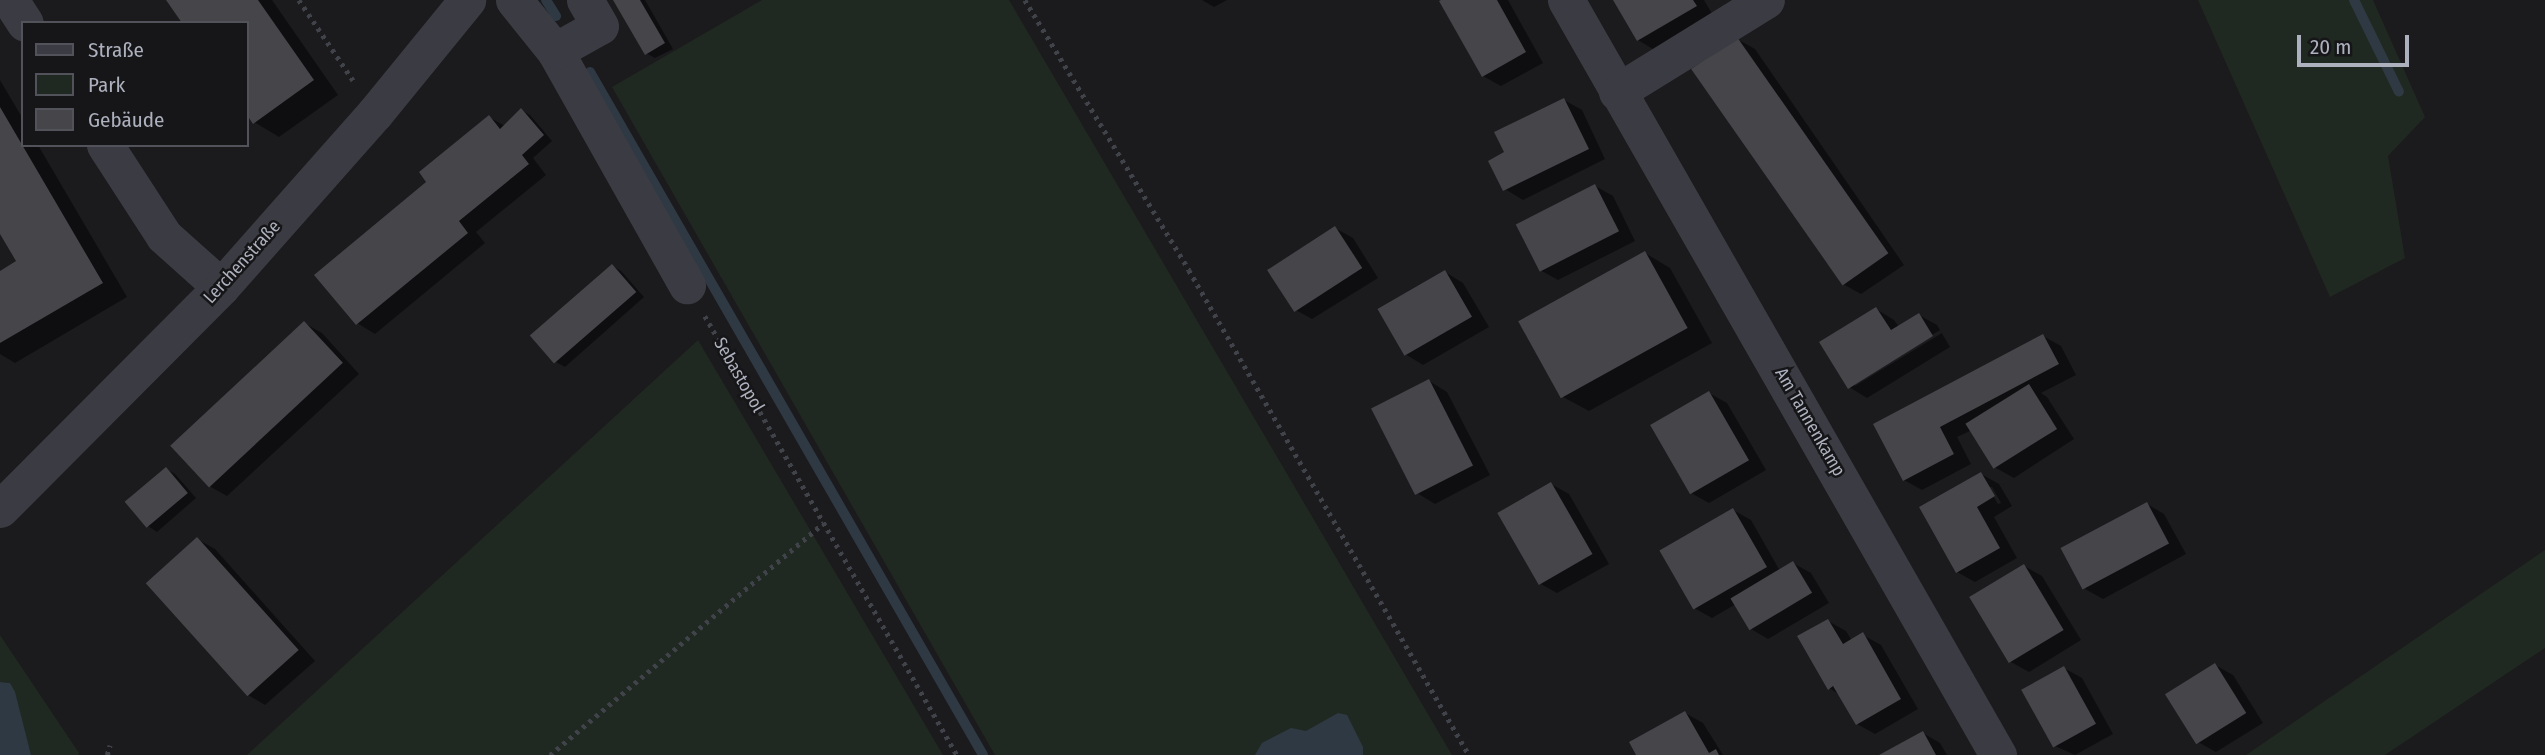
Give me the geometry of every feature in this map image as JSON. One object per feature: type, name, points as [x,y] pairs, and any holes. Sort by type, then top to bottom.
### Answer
[{"type":"street","points":[[10,0],[23,21]]},
{"type":"street","name":"Lerchenstraße","points":[[0,509],[221,287],[375,113],[467,0]]},
{"type":"street","points":[[514,0],[555,51],[687,285]]},
{"type":"street","points":[[555,51],[600,26],[584,0]]},
{"type":"street","name":"Am Tannenkamp","points":[[1566,0],[1998,755]]},
{"type":"street","points":[[1618,92],[1766,0]]},
{"type":"street","points":[[106,147],[164,236],[221,287]]},
{"type":"path","points":[[299,0],[375,113]]},
{"type":"path","points":[[1025,0],[1189,270],[1469,755]]},
{"type":"path","name":"Sebastopol","points":[[687,285],[957,755]]},
{"type":"path","points":[[551,755],[824,523]]},
{"type":"path","points":[[107,755],[110,745]]},
{"type":"green space","points":[[762,0],[1009,0],[1452,755],[995,755],[612,87]]},
{"type":"green space","points":[[2198,0],[2373,0],[2425,117],[2388,156],[2405,258],[2330,297]]},
{"type":"green space","points":[[698,340],[943,755],[247,755]]},
{"type":"green space","points":[[2545,550],[2545,648],[2385,755],[2246,755]]},
{"type":"green space","points":[[0,635],[78,755],[31,755],[10,683],[0,682]]},
{"type":"shaded area","points":[[0,682],[10,683],[15,692],[31,755],[0,755]]},
{"type":"shaded area","points":[[1338,713],[1347,715],[1363,747],[1363,755],[1255,755],[1262,743],[1291,728],[1306,731]]},
{"type":"building","points":[[166,0],[258,0],[314,80],[253,124],[248,116],[248,21],[181,21]]},
{"type":"building","points":[[613,0],[640,0],[665,43],[645,55]]},
{"type":"building","points":[[1497,0],[1526,52],[1482,77],[1439,1]]},
{"type":"building","points":[[1613,0],[1693,0],[1697,6],[1637,41]]},
{"type":"building","points":[[1737,37],[1888,253],[1843,285],[1691,69]]},
{"type":"building","points":[[1564,98],[1589,149],[1503,191],[1488,161],[1504,152],[1494,132]]},
{"type":"building","points":[[0,107],[103,283],[0,343],[0,271],[16,261],[0,234]]},
{"type":"building","points":[[521,108],[544,135],[522,155],[529,164],[459,221],[468,233],[356,325],[314,275],[426,182],[419,172],[489,115],[500,129]]},
{"type":"building","points":[[1595,184],[1619,231],[1540,272],[1516,224]]},
{"type":"building","points":[[1335,226],[1362,268],[1294,312],[1267,270]]},
{"type":"building","points":[[1645,251],[1688,328],[1561,398],[1518,321]]},
{"type":"building","points":[[612,264],[636,292],[554,363],[530,336]]},
{"type":"building","points":[[1445,270],[1472,317],[1404,356],[1377,309]]},
{"type":"building","points":[[1876,307],[1891,330],[1919,313],[1933,336],[1848,389],[1819,342]]},
{"type":"building","points":[[304,321],[343,363],[209,487],[170,446]]},
{"type":"building","points":[[2043,334],[2059,364],[1940,427],[1954,454],[1903,481],[1873,424]]},
{"type":"building","points":[[1429,379],[1473,465],[1415,495],[1371,409]]},
{"type":"building","points":[[2029,384],[2057,429],[1993,469],[1965,424]]},
{"type":"building","points":[[1709,391],[1749,460],[1690,494],[1650,425]]},
{"type":"building","points":[[166,467],[188,493],[146,528],[125,502]]},
{"type":"building","points":[[1981,472],[1995,496],[1977,507],[2000,548],[1956,573],[1919,507]]},
{"type":"building","points":[[1551,482],[1592,554],[1539,585],[1497,513]]},
{"type":"building","points":[[2147,502],[2169,543],[2083,590],[2060,548]]},
{"type":"building","points":[[1733,508],[1767,567],[1693,609],[1659,550]]},
{"type":"building","points":[[197,537],[299,650],[247,696],[146,583]]},
{"type":"building","points":[[1793,561],[1812,593],[1749,630],[1730,599]]},
{"type":"building","points":[[2024,564],[2064,630],[2009,663],[1969,597]]},
{"type":"building","points":[[1828,619],[1843,644],[1863,632],[1901,699],[1856,725],[1833,686],[1828,690],[1797,636]]},
{"type":"building","points":[[2215,663],[2246,713],[2196,744],[2165,694]]},
{"type":"building","points":[[2064,666],[2096,724],[2053,747],[2021,690]]},
{"type":"building","points":[[1685,711],[1709,753],[1716,749],[1719,755],[1636,755],[1629,742]]},
{"type":"building","points":[[1923,731],[1936,755],[1879,755]]},
{"type":"waterway","points":[[546,0],[556,16]]},
{"type":"waterway","points":[[2354,0],[2399,92]]},
{"type":"waterway","points":[[590,72],[983,755]]}]
